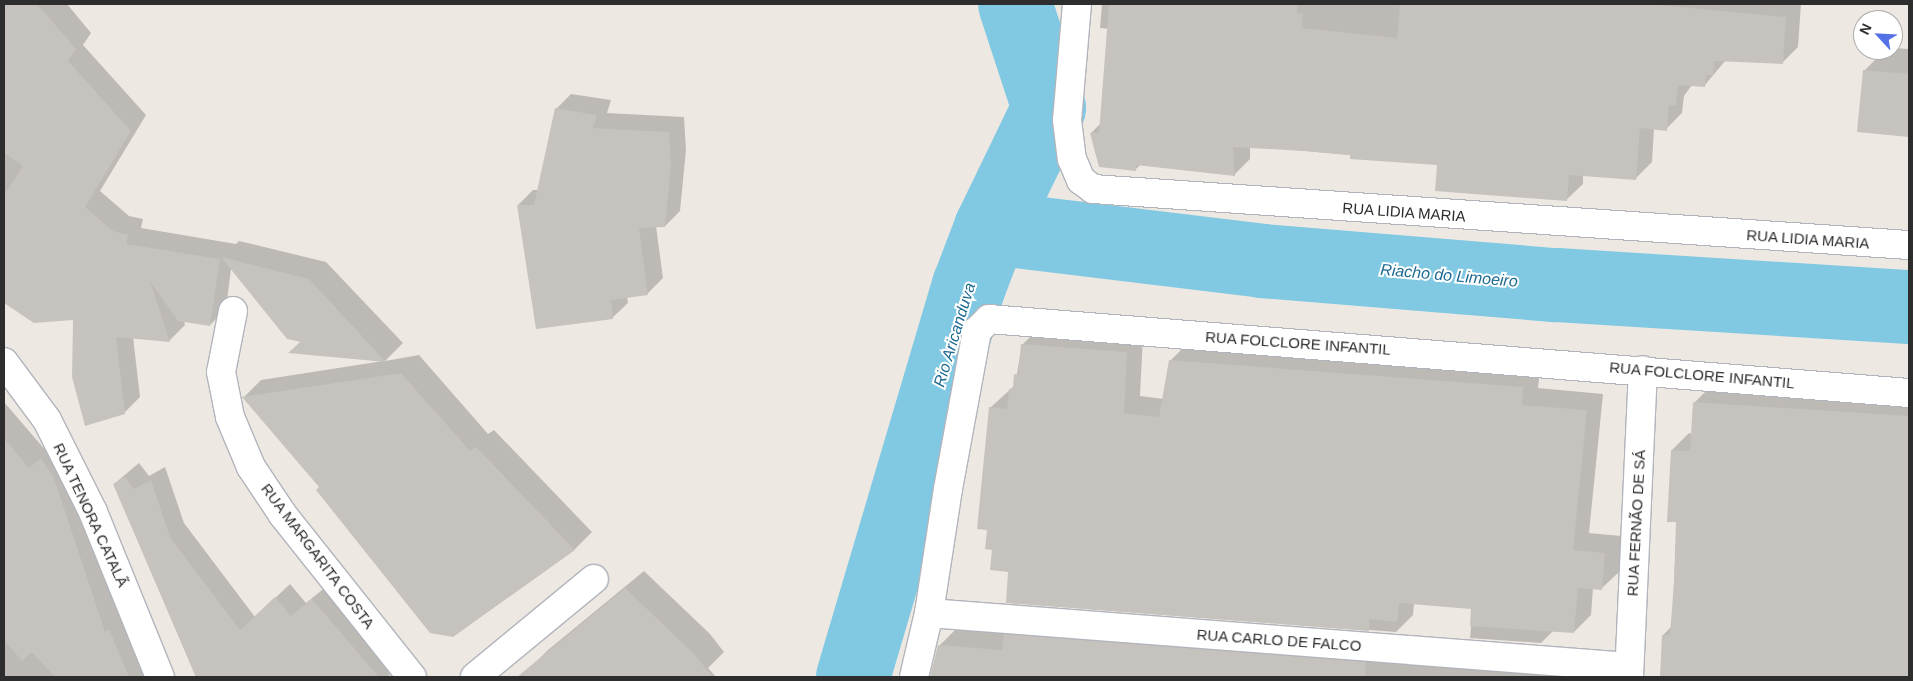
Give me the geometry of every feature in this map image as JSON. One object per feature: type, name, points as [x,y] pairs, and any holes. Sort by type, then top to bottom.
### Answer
[{"type":"street","name":"RUA LIDIA MARIA","points":[[1077,4],[1067,120],[1072,159],[1081,180],[1093,189],[1909,246]]},
{"type":"street","name":"RUA MARGARITA COSTA","points":[[233,311],[221,372],[230,417],[251,467],[283,515],[412,677]]},
{"type":"street","name":"RUA FOLCLORE INFANTIL","points":[[914,677],[929,612],[948,490],[977,331],[989,319],[1643,370],[1909,393]]},
{"type":"street","name":"RUA TENORA CATALÃ","points":[[4,362],[47,420],[93,512],[160,677]]},
{"type":"street","name":"RUA FERNÃO DE SÁ","points":[[1629,672],[1643,370]]},
{"type":"street","points":[[475,677],[594,579]]},
{"type":"street","name":"RUA CARLO DE FALCO","points":[[929,612],[1629,672]]},
{"type":"building","points":[[4,4],[37,4],[76,49],[68,61],[131,131],[85,207],[113,231],[128,235],[126,244],[220,259],[210,326],[178,321],[150,281],[170,342],[116,337],[125,414],[85,426],[72,377],[73,320],[34,323],[4,303],[4,195],[23,166],[4,153]]},
{"type":"building","points":[[1109,4],[1298,4],[1297,13],[1303,14],[1302,28],[1397,38],[1400,4],[1649,4],[1786,17],[1783,64],[1714,61],[1713,75],[1706,75],[1705,87],[1678,85],[1676,105],[1669,105],[1667,131],[1640,128],[1636,180],[1569,175],[1567,201],[1435,191],[1437,165],[1350,159],[1350,155],[1304,151],[1233,147],[1235,176],[1136,165],[1136,171],[1099,167],[1090,133],[1099,133]]},
{"type":"building","points":[[1863,70],[1909,74],[1909,137],[1857,132]]},
{"type":"building","points":[[555,108],[597,115],[593,128],[669,132],[671,166],[665,227],[639,228],[648,295],[611,300],[613,319],[536,329],[517,205],[534,205]]},
{"type":"building","points":[[221,257],[309,279],[386,362],[288,353],[301,342],[287,339]]},
{"type":"building","points":[[1021,344],[1127,352],[1124,413],[1159,417],[1169,360],[1523,387],[1522,405],[1587,410],[1573,550],[1605,553],[1602,590],[1578,588],[1574,633],[1470,626],[1471,609],[1399,603],[1397,622],[1369,619],[1369,631],[1006,603],[1008,572],[990,570],[992,550],[985,549],[987,530],[977,529],[989,407],[1007,409],[1009,389],[1013,389],[1014,374],[1018,375]]},
{"type":"building","points":[[401,373],[470,451],[476,447],[575,550],[453,637],[430,633],[316,490],[319,487],[242,397]]},
{"type":"building","points":[[1693,402],[1909,416],[1909,677],[1660,677],[1662,635],[1670,635],[1674,582],[1676,522],[1667,522],[1671,450],[1690,451]]},
{"type":"building","points":[[4,438],[29,468],[41,458],[54,478],[105,632],[109,629],[129,677],[55,677],[32,652],[22,661],[4,640]]},
{"type":"building","points":[[125,477],[134,489],[151,480],[170,537],[240,630],[275,597],[291,616],[312,599],[379,677],[196,677],[113,484]]},
{"type":"building","points":[[625,588],[692,652],[713,677],[517,677]]},
{"type":"building","points":[[1004,634],[1366,662],[1365,677],[930,677],[938,645],[1002,650]]},
{"type":"waterway","name":"Rio Aricanduva","points":[[853,677],[969,286],[991,228],[1049,108],[1015,4]]},
{"type":"waterway","name":"Riacho do Limoeiro","points":[[991,228],[1262,261],[1557,285],[1909,307]]}]
